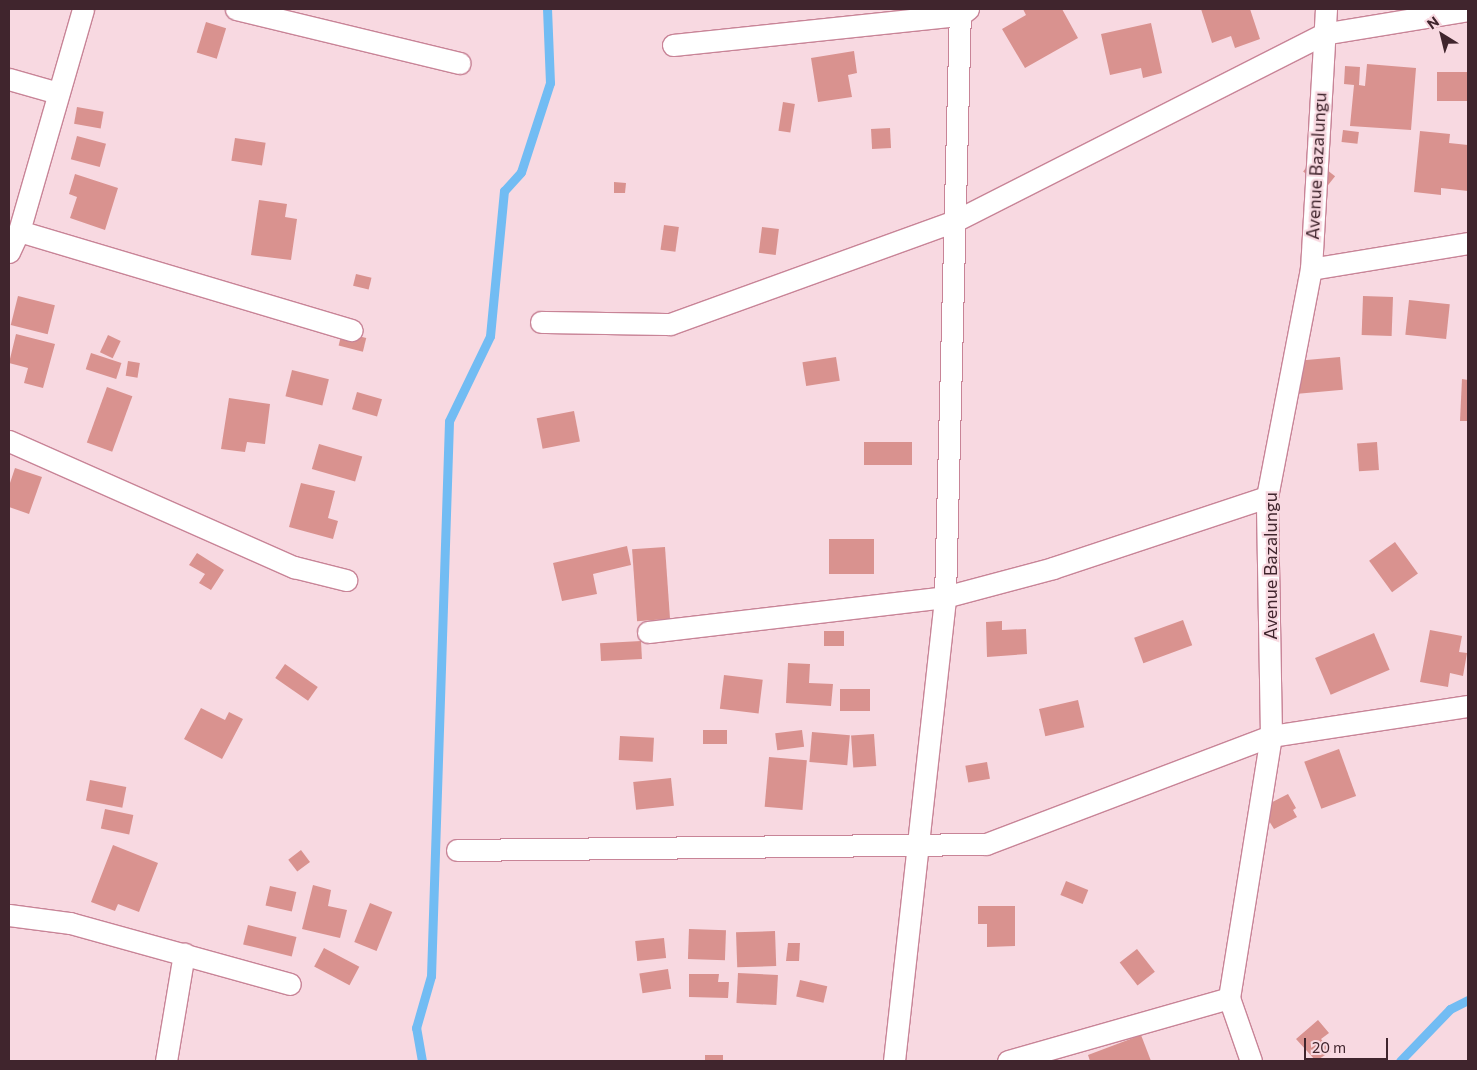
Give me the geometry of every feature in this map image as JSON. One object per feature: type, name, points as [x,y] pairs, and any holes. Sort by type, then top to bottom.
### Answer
[{"type":"street","points":[[9,252],[19,231],[83,9]]},
{"type":"street","points":[[236,9],[460,63]]},
{"type":"street","name":"Avenue Bazalungu","points":[[1251,1061],[1229,998],[1271,736],[1268,497],[1311,269],[1326,9]]},
{"type":"street","points":[[542,322],[670,324],[955,221],[1324,34],[1468,10]]},
{"type":"street","points":[[673,45],[963,11],[955,221],[945,597],[894,1061]]},
{"type":"street","points":[[9,79],[58,93]]},
{"type":"street","points":[[19,231],[352,330]]},
{"type":"street","points":[[1311,269],[1468,243]]},
{"type":"street","points":[[9,442],[294,567],[346,580]]},
{"type":"street","points":[[648,632],[945,597],[1053,568],[1268,497]]},
{"type":"street","points":[[457,850],[917,847],[986,844],[1271,736],[1468,706]]},
{"type":"street","points":[[9,915],[70,923],[290,984]]},
{"type":"street","points":[[166,1061],[184,954]]},
{"type":"street","points":[[1008,1061],[1229,998]]},
{"type":"building","points":[[1023,9],[1062,9],[1078,38],[1025,68],[1002,29],[1026,15]]},
{"type":"building","points":[[1201,9],[1250,9],[1260,39],[1235,48],[1231,36],[1212,43]]},
{"type":"building","points":[[206,22],[226,28],[217,59],[197,53]]},
{"type":"building","points":[[1151,23],[1162,73],[1143,78],[1141,68],[1110,75],[1101,34]]},
{"type":"building","points":[[854,51],[857,73],[848,75],[852,97],[818,102],[811,58]]},
{"type":"building","points":[[1367,64],[1416,68],[1411,130],[1350,126],[1354,85],[1344,84],[1345,66],[1360,67],[1359,85],[1365,86]]},
{"type":"building","points":[[1437,72],[1468,72],[1468,101],[1437,101]]},
{"type":"building","points":[[783,102],[795,104],[790,133],[778,131]]},
{"type":"building","points":[[77,107],[104,112],[101,128],[74,124]]},
{"type":"building","points":[[890,128],[891,148],[872,149],[871,129]]},
{"type":"building","points":[[1343,130],[1359,132],[1357,144],[1342,142]]},
{"type":"building","points":[[1420,131],[1450,134],[1449,143],[1468,145],[1468,191],[1441,188],[1441,195],[1414,192]]},
{"type":"building","points":[[77,136],[106,144],[100,167],[71,159]]},
{"type":"building","points":[[235,138],[266,143],[262,166],[231,161]]},
{"type":"building","points":[[1313,159],[1335,176],[1325,189],[1303,172]]},
{"type":"building","points":[[75,174],[118,188],[105,230],[70,218],[77,197],[69,194]]},
{"type":"building","points":[[614,182],[626,183],[625,193],[614,193]]},
{"type":"building","points":[[259,200],[287,204],[285,217],[297,219],[291,260],[251,255]]},
{"type":"building","points":[[664,225],[679,227],[675,252],[661,250]]},
{"type":"building","points":[[762,227],[779,229],[776,255],[759,253]]},
{"type":"building","points":[[356,274],[372,278],[369,290],[353,286]]},
{"type":"building","points":[[18,296],[55,305],[48,334],[11,325]]},
{"type":"building","points":[[1363,296],[1393,297],[1392,336],[1362,335]]},
{"type":"building","points":[[1409,300],[1450,304],[1446,339],[1405,335]]},
{"type":"building","points":[[342,332],[366,338],[363,352],[339,346]]},
{"type":"building","points":[[16,334],[55,344],[43,388],[24,383],[28,368],[9,363]]},
{"type":"building","points":[[108,335],[121,341],[113,358],[100,352]]},
{"type":"building","points":[[91,353],[121,363],[116,379],[86,369]]},
{"type":"building","points":[[836,357],[840,381],[806,386],[802,362]]},
{"type":"building","points":[[1340,357],[1343,390],[1298,394],[1295,361]]},
{"type":"building","points":[[128,361],[140,363],[138,378],[126,376]]},
{"type":"building","points":[[292,370],[329,379],[322,405],[285,396]]},
{"type":"building","points":[[1462,379],[1468,380],[1468,421],[1460,421]]},
{"type":"building","points":[[107,387],[132,396],[112,452],[87,442]]},
{"type":"building","points":[[357,392],[382,399],[377,416],[352,409]]},
{"type":"building","points":[[229,398],[270,404],[265,444],[247,442],[245,452],[221,449]]},
{"type":"building","points":[[574,411],[580,441],[543,449],[537,418]]},
{"type":"building","points":[[864,442],[912,442],[912,465],[864,465]]},
{"type":"building","points":[[1377,442],[1379,470],[1359,471],[1357,443]]},
{"type":"building","points":[[319,444],[362,456],[355,481],[312,469]]},
{"type":"building","points":[[15,468],[42,477],[29,514],[9,507],[9,486]]},
{"type":"building","points":[[301,483],[335,491],[328,518],[338,521],[333,539],[289,527]]},
{"type":"building","points":[[829,539],[874,539],[874,574],[829,574]]},
{"type":"building","points":[[1395,542],[1418,574],[1392,592],[1369,561]]},
{"type":"building","points":[[627,546],[631,565],[593,574],[597,594],[562,601],[553,563]]},
{"type":"building","points":[[665,547],[670,619],[637,621],[632,549]]},
{"type":"building","points":[[197,553],[224,570],[211,590],[199,583],[205,574],[189,565]]},
{"type":"building","points":[[1183,620],[1192,645],[1143,663],[1134,638]]},
{"type":"building","points":[[1002,621],[1002,630],[1026,629],[1027,654],[987,657],[986,622]]},
{"type":"building","points":[[1430,630],[1462,636],[1459,652],[1467,653],[1463,676],[1450,673],[1448,687],[1420,682]]},
{"type":"building","points":[[824,631],[844,631],[844,646],[824,646]]},
{"type":"building","points":[[1374,633],[1390,670],[1331,695],[1315,658]]},
{"type":"building","points":[[641,641],[642,659],[601,661],[600,643]]},
{"type":"building","points":[[788,663],[810,664],[809,683],[833,684],[831,706],[786,703]]},
{"type":"building","points":[[285,664],[318,687],[308,701],[275,678]]},
{"type":"building","points":[[724,675],[763,680],[759,713],[720,709]]},
{"type":"building","points":[[840,689],[870,689],[870,711],[840,711]]},
{"type":"building","points":[[1078,700],[1084,727],[1045,736],[1039,709]]},
{"type":"building","points":[[201,708],[225,720],[229,712],[243,719],[222,759],[184,739]]},
{"type":"building","points":[[703,730],[727,730],[727,744],[703,744]]},
{"type":"building","points":[[802,730],[804,747],[777,750],[775,733]]},
{"type":"building","points":[[812,732],[850,735],[847,765],[809,762]]},
{"type":"building","points":[[874,734],[876,766],[853,768],[851,736]]},
{"type":"building","points":[[620,736],[654,738],[653,762],[619,760]]},
{"type":"building","points":[[1339,749],[1356,796],[1321,809],[1304,762]]},
{"type":"building","points":[[769,757],[807,760],[802,810],[765,807]]},
{"type":"building","points":[[987,762],[990,779],[968,783],[965,766]]},
{"type":"building","points":[[671,778],[674,806],[636,810],[633,782]]},
{"type":"building","points":[[90,780],[126,787],[122,808],[86,801]]},
{"type":"building","points":[[1288,794],[1296,808],[1293,810],[1297,817],[1274,829],[1261,808]]},
{"type":"building","points":[[105,809],[133,815],[129,835],[101,829]]},
{"type":"building","points":[[113,845],[158,863],[139,912],[118,904],[115,911],[91,902]]},
{"type":"building","points":[[301,850],[310,862],[297,872],[288,860]]},
{"type":"building","points":[[1066,881],[1088,890],[1083,904],[1060,895]]},
{"type":"building","points":[[313,885],[331,890],[328,906],[347,910],[340,938],[302,929]]},
{"type":"building","points":[[270,886],[296,892],[292,912],[266,905]]},
{"type":"building","points":[[370,903],[392,912],[377,951],[354,942]]},
{"type":"building","points":[[978,906],[1015,906],[1015,946],[987,947],[987,924],[978,924]]},
{"type":"building","points":[[248,925],[297,937],[292,957],[243,944]]},
{"type":"building","points":[[689,929],[726,930],[725,960],[688,959]]},
{"type":"building","points":[[775,931],[776,966],[737,967],[736,932]]},
{"type":"building","points":[[664,938],[666,958],[637,961],[635,941]]},
{"type":"building","points":[[788,943],[800,943],[799,961],[786,961]]},
{"type":"building","points":[[324,948],[359,967],[349,985],[314,967]]},
{"type":"building","points":[[1137,949],[1155,972],[1138,985],[1120,963]]},
{"type":"building","points":[[668,969],[671,989],[642,993],[639,974]]},
{"type":"building","points":[[738,973],[778,975],[776,1005],[736,1003]]},
{"type":"building","points":[[689,974],[719,974],[718,982],[729,982],[728,998],[689,997]]},
{"type":"building","points":[[800,980],[827,986],[823,1003],[796,997]]},
{"type":"building","points":[[1318,1020],[1329,1033],[1321,1039],[1331,1051],[1316,1061],[1296,1039]]},
{"type":"building","points":[[1141,1035],[1151,1061],[1090,1061],[1088,1055]]},
{"type":"building","points":[[705,1055],[723,1055],[723,1061],[705,1061]]},
{"type":"waterway","points":[[422,1061],[416,1028],[431,976],[449,421],[490,336],[504,191],[521,172],[550,83],[547,9]]},
{"type":"waterway","points":[[1400,1061],[1450,1009],[1468,1000]]}]
